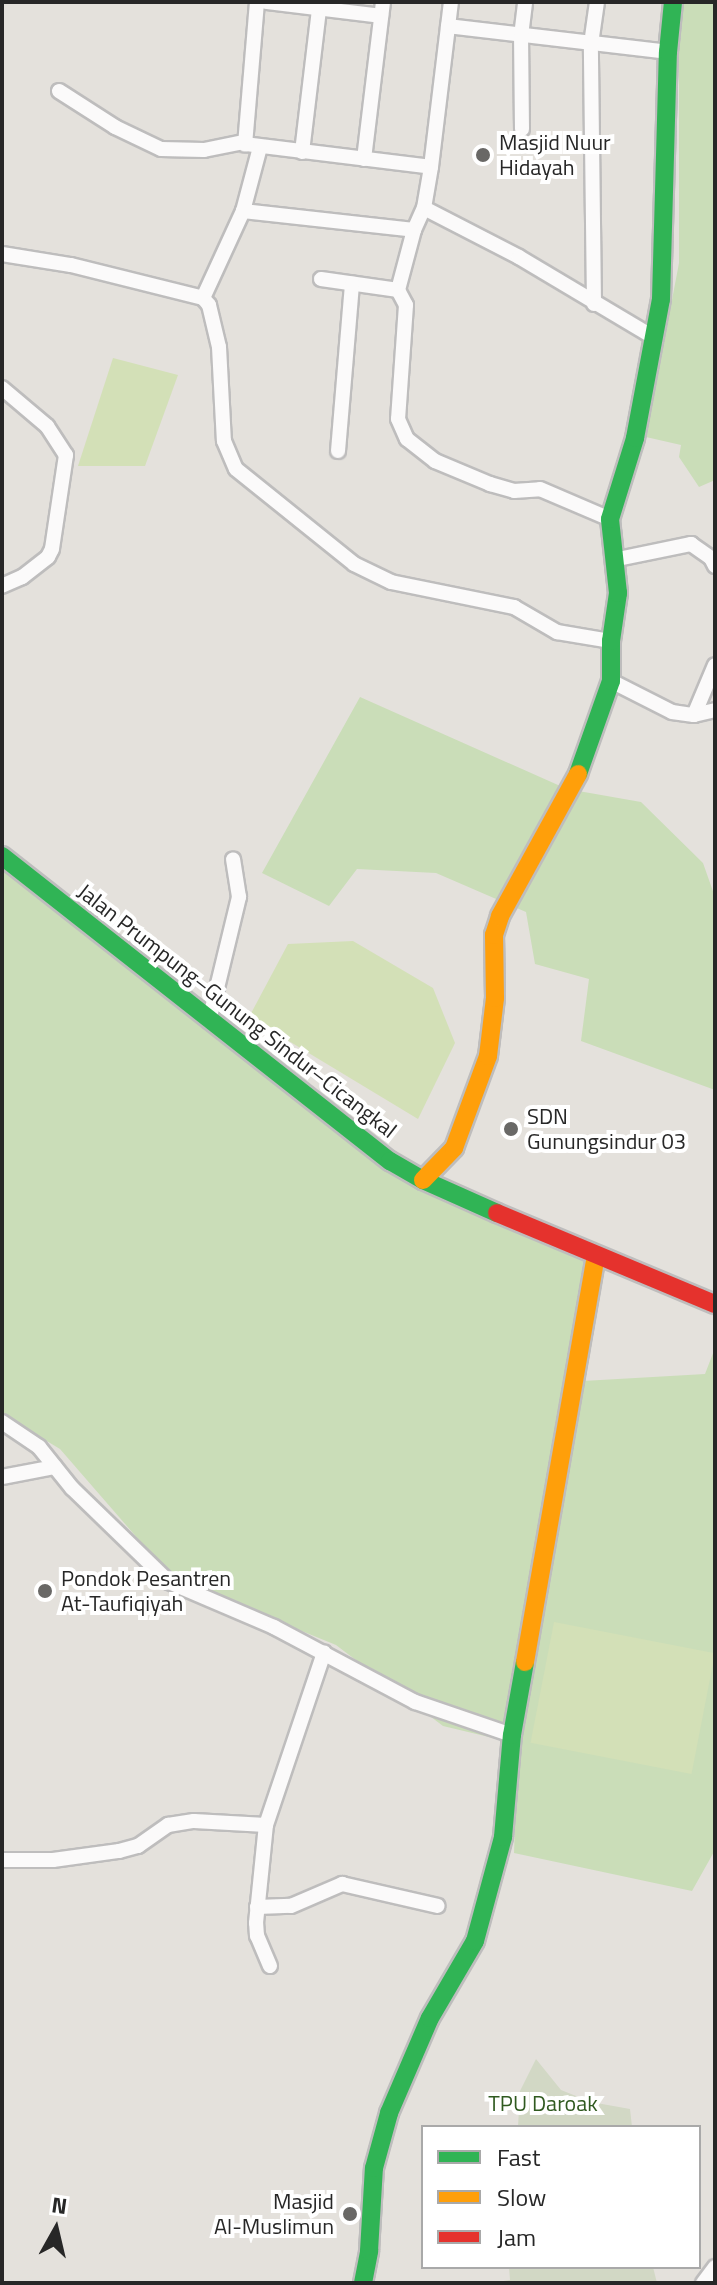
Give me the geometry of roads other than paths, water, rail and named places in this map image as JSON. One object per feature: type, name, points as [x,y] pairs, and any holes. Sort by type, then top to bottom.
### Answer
[{"type":"street","points":[[244,142],[257,2]]},
{"type":"street","points":[[266,2],[382,9],[364,159]]},
{"type":"street","points":[[451,2],[424,208],[414,230],[398,290],[406,305],[398,419],[407,439],[435,461],[514,491],[540,489],[610,519]]},
{"type":"street","points":[[522,129],[521,36],[525,2]]},
{"type":"street","points":[[594,304],[591,44],[597,2]]},
{"type":"street","points":[[423,1180],[454,1148],[488,1056],[495,998],[494,935],[500,916],[561,810],[589,750],[611,681],[611,641],[618,593],[610,519],[635,438],[661,299],[668,52],[673,2]]},
{"type":"street","points":[[302,152],[319,6]]},
{"type":"street","points":[[448,26],[668,52]]},
{"type":"street","points":[[59,91],[115,127],[161,149],[204,150],[244,142],[260,147],[431,167]]},
{"type":"street","points":[[203,298],[243,211],[260,147]]},
{"type":"street","points":[[424,208],[519,257],[653,337]]},
{"type":"street","points":[[243,211],[414,230]]},
{"type":"street","points":[[2,254],[71,265],[203,298],[209,305],[219,347],[224,441],[236,469],[354,564],[391,582],[514,607],[557,632],[611,641]]},
{"type":"street","points":[[321,279],[398,290]]},
{"type":"street","points":[[338,451],[352,284]]},
{"type":"street","points":[[2,388],[47,426],[66,455],[52,549],[48,557],[22,577],[2,586]]},
{"type":"street","points":[[613,560],[691,544],[714,560]]},
{"type":"street","points":[[694,715],[715,665]]},
{"type":"street","points":[[611,681],[672,712],[694,715],[715,710]]},
{"type":"street","name":"Jalan Prumpung–Gunung Sindur–Cicangkal","points":[[2,856],[359,1139],[423,1180],[715,1304]]},
{"type":"street","points":[[209,1021],[239,897],[233,859]]},
{"type":"street","points":[[363,2283],[369,2251],[374,2168],[389,2113],[430,2018],[475,1941],[486,1911],[503,1837],[512,1735],[596,1256]]},
{"type":"street","points":[[2,1422],[20,1431],[169,1582],[324,1653],[415,1702],[512,1735]]},
{"type":"street","points":[[2,1477],[55,1467]]},
{"type":"street","points":[[270,1966],[257,1936],[266,1825],[324,1653]]},
{"type":"street","points":[[2,1860],[53,1860],[119,1851],[138,1846],[168,1825],[194,1821],[266,1825]]},
{"type":"street","points":[[257,1907],[291,1906],[342,1884],[438,1906]]},
{"type":"street","points":[[703,2283],[715,2267]]},
{"type":"place","name":"Masjid Nuur Hidayah","points":[[483,155]]},
{"type":"place","name":"SDN Gunungsindur 03","points":[[511,1129]]},
{"type":"place","name":"Pondok Pesantren At-Taufiqiyah","points":[[45,1591]]},
{"type":"place","name":"Masjid Al-Muslimun","points":[[350,2214]]},
{"type":"park label","name":"TPU Daroak","points":[[543,2104]]}]
